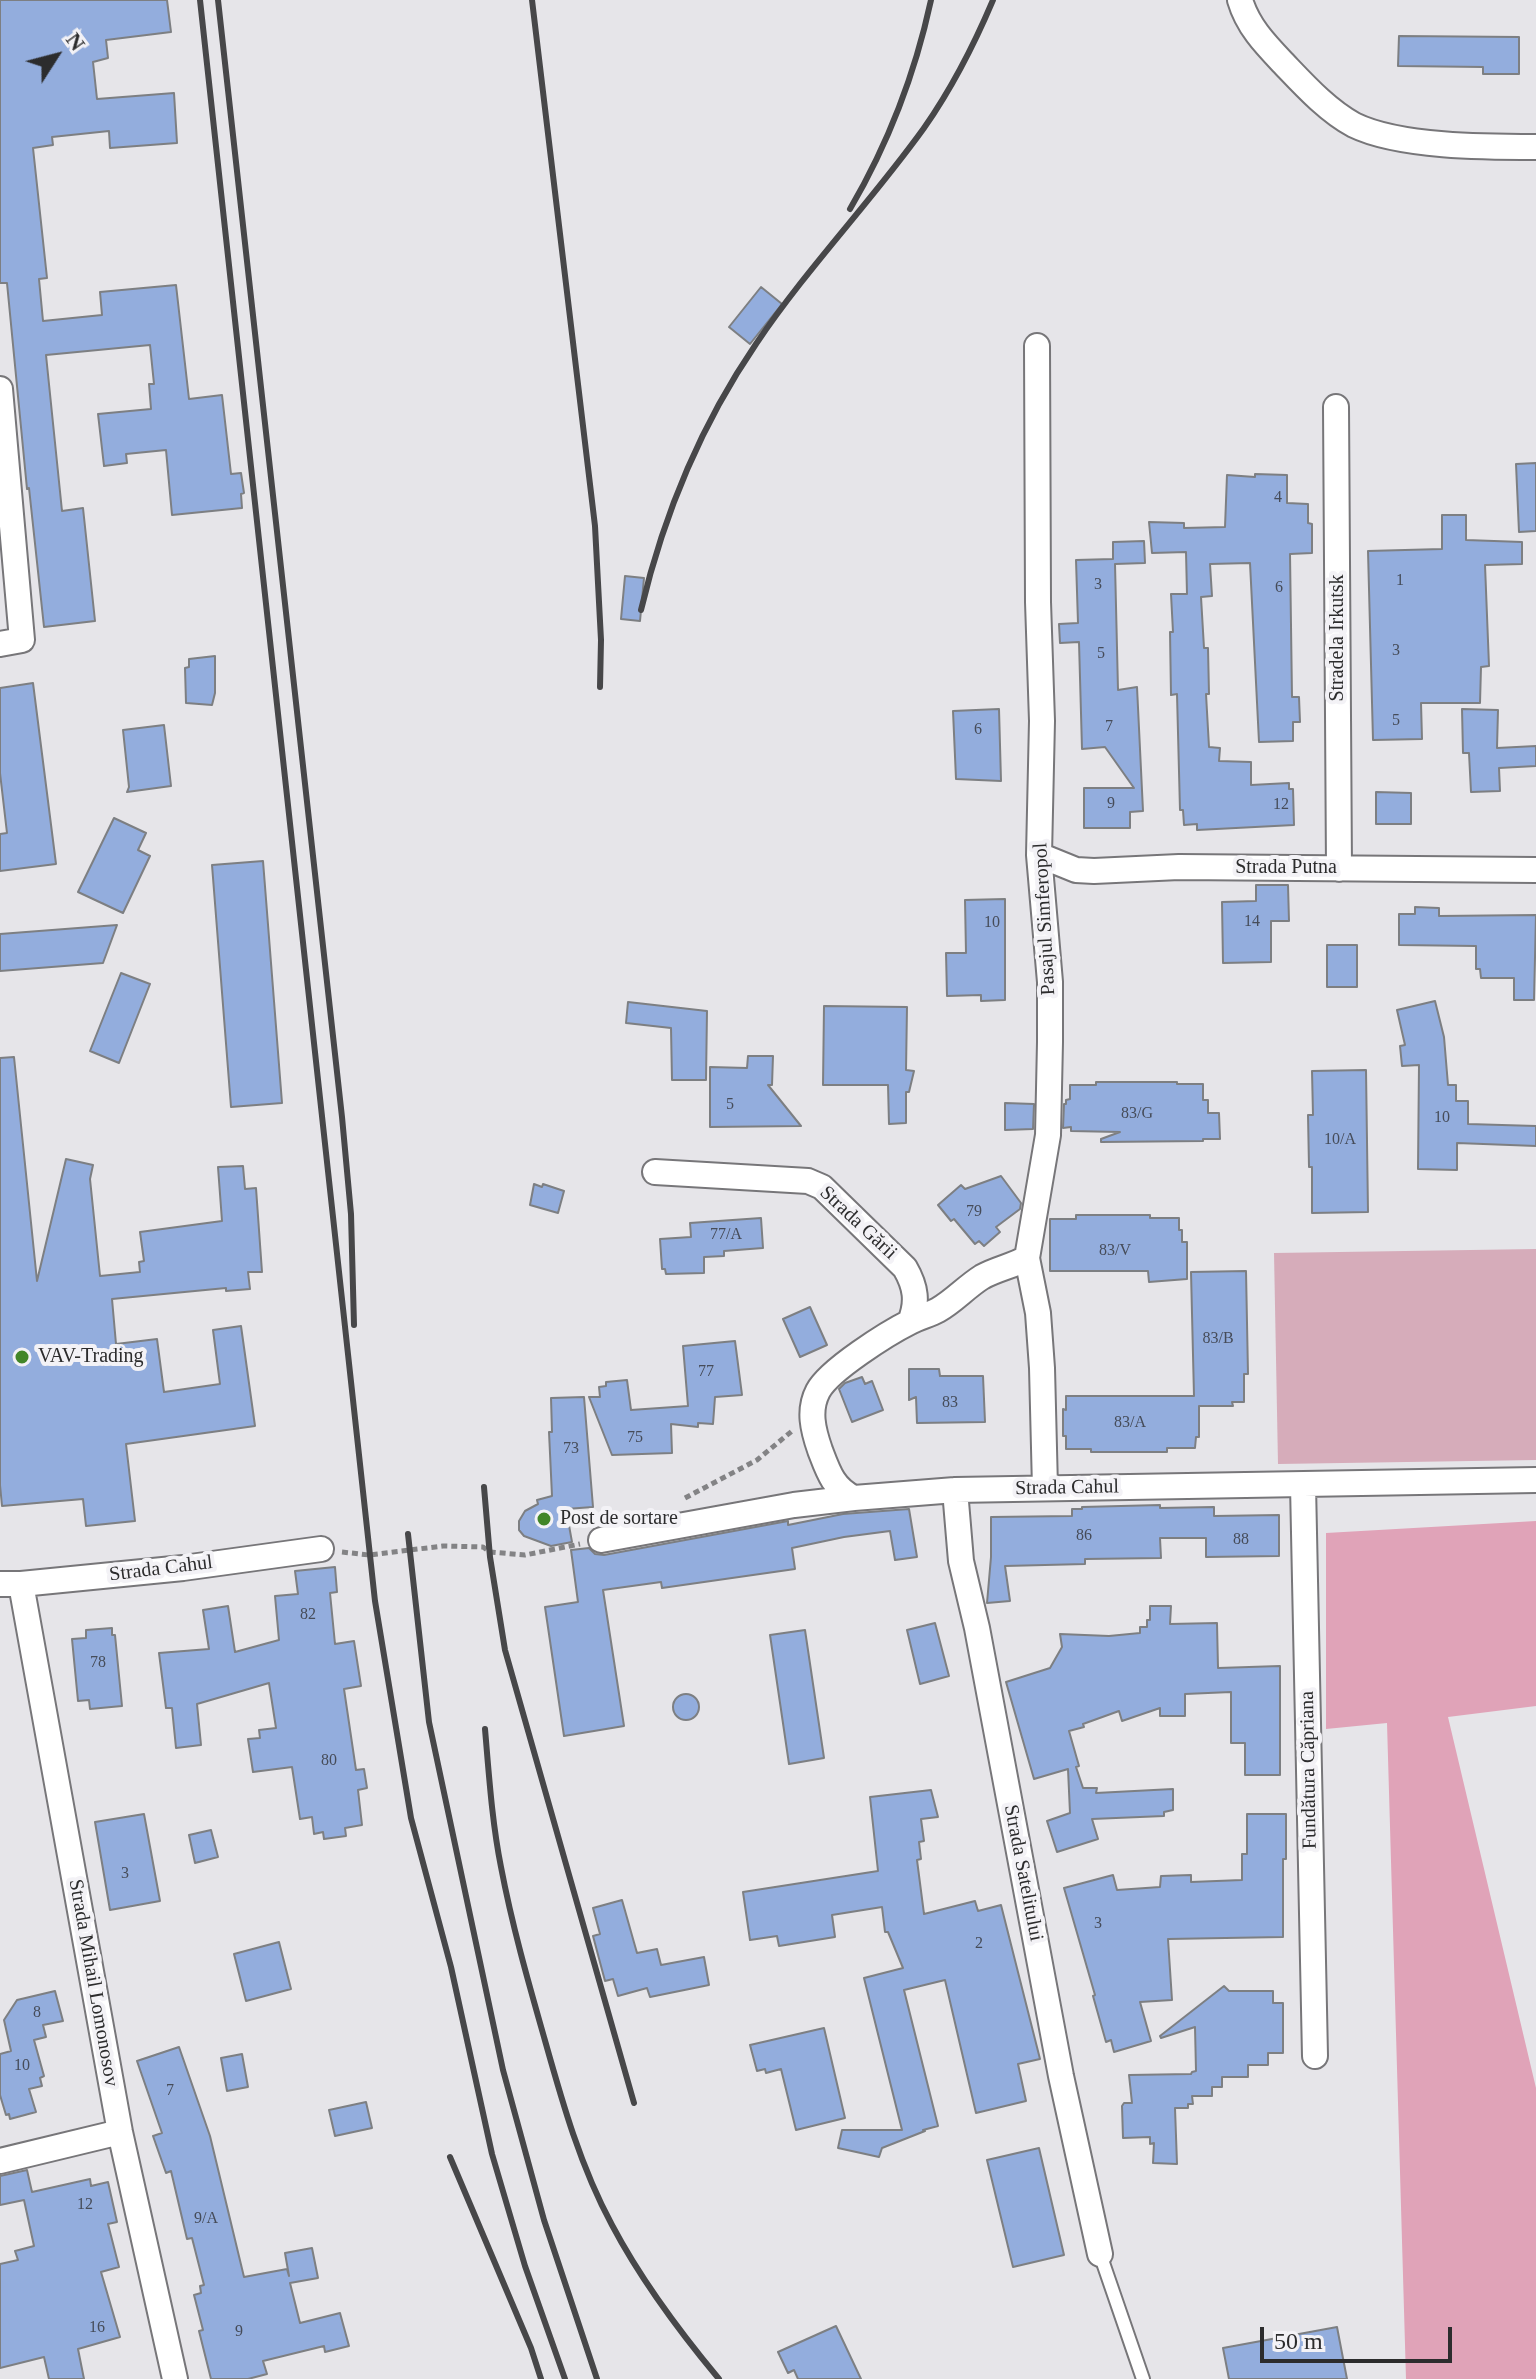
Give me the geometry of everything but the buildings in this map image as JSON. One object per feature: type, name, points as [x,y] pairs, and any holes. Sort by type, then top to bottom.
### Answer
[{"type":"street","points":[[1240,0],[1250,25],[1263,43],[1301,82],[1352,124],[1396,139],[1536,147]]},
{"type":"street","name":"Pasajul Simferopol","points":[[1037,346],[1038,602],[1042,721],[1039,855],[1050,982],[1048,1135],[1027,1258],[1038,1313],[1045,1488]]},
{"type":"street","points":[[0,389],[22,640],[0,644]]},
{"type":"street","name":"Stradela Irkutsk","points":[[1336,407],[1339,869]]},
{"type":"street","name":"Strada Putna","points":[[1039,855],[1076,870],[1167,867],[1536,870]]},
{"type":"street","name":"Strada Gării","points":[[655,1172],[808,1181],[822,1187],[905,1268],[916,1299],[910,1322]]},
{"type":"street","points":[[854,1498],[840,1491],[815,1432],[813,1411],[818,1391],[826,1379],[910,1322],[939,1309],[982,1277],[1027,1258]]},
{"type":"street","name":"Strada Cahul","points":[[601,1540],[794,1505],[955,1490],[1536,1480]]},
{"type":"street","name":"Fundătura Căpriana","points":[[1303,1485],[1315,2056]]},
{"type":"street","name":"Strada Satelitului","points":[[955,1490],[961,1561],[980,1644],[1061,2076],[1100,2254]]},
{"type":"street","name":"Strada Cahul","points":[[11,1584],[183,1568],[321,1549]]},
{"type":"street","name":"Strada Mihail Lomonosov","points":[[11,1584],[120,2132],[175,2379]]},
{"type":"street","points":[[0,2161],[120,2132]]},
{"type":"lane","points":[[1100,2254],[1143,2379]]},
{"type":"path","points":[[661,1530],[683,1499],[757,1460],[813,1411]]},
{"type":"path","points":[[321,1549],[369,1555],[457,1546],[483,1547],[490,1552],[525,1555],[601,1540]]},
{"type":"shaded area","points":[[1536,1249],[1536,1460],[1278,1464],[1274,1253]]},
{"type":"shaded area","points":[[1536,1521],[1536,1706],[1448,1717],[1536,2088],[1536,2379],[1406,2379],[1387,1723],[1326,1729],[1326,1533]]},
{"type":"railway","points":[[200,0],[375,1601],[411,1818],[451,1967],[492,2154],[525,2266],[565,2379]]},
{"type":"railway","points":[[218,0],[342,1117],[351,1214],[354,1325]]},
{"type":"railway","points":[[532,0],[595,526],[601,640],[600,687]]},
{"type":"railway","points":[[850,209],[899,108],[931,0]]},
{"type":"railway","points":[[641,610],[661,539],[686,471],[736,375],[776,316],[924,128],[962,66],[993,0]]},
{"type":"railway","points":[[484,1487],[490,1557],[505,1650],[634,2103]]},
{"type":"railway","points":[[408,1534],[429,1722],[503,2070],[544,2220],[597,2379]]},
{"type":"railway","points":[[485,1729],[495,1833],[510,1910],[551,2061],[581,2156],[601,2203],[635,2266],[675,2324],[719,2379]]},
{"type":"railway","points":[[450,2157],[531,2348],[541,2379]]},
{"type":"place","name":"VAV-Trading","points":[[22,1357]]},
{"type":"place","name":"Post de sortare","points":[[544,1519]]}]
